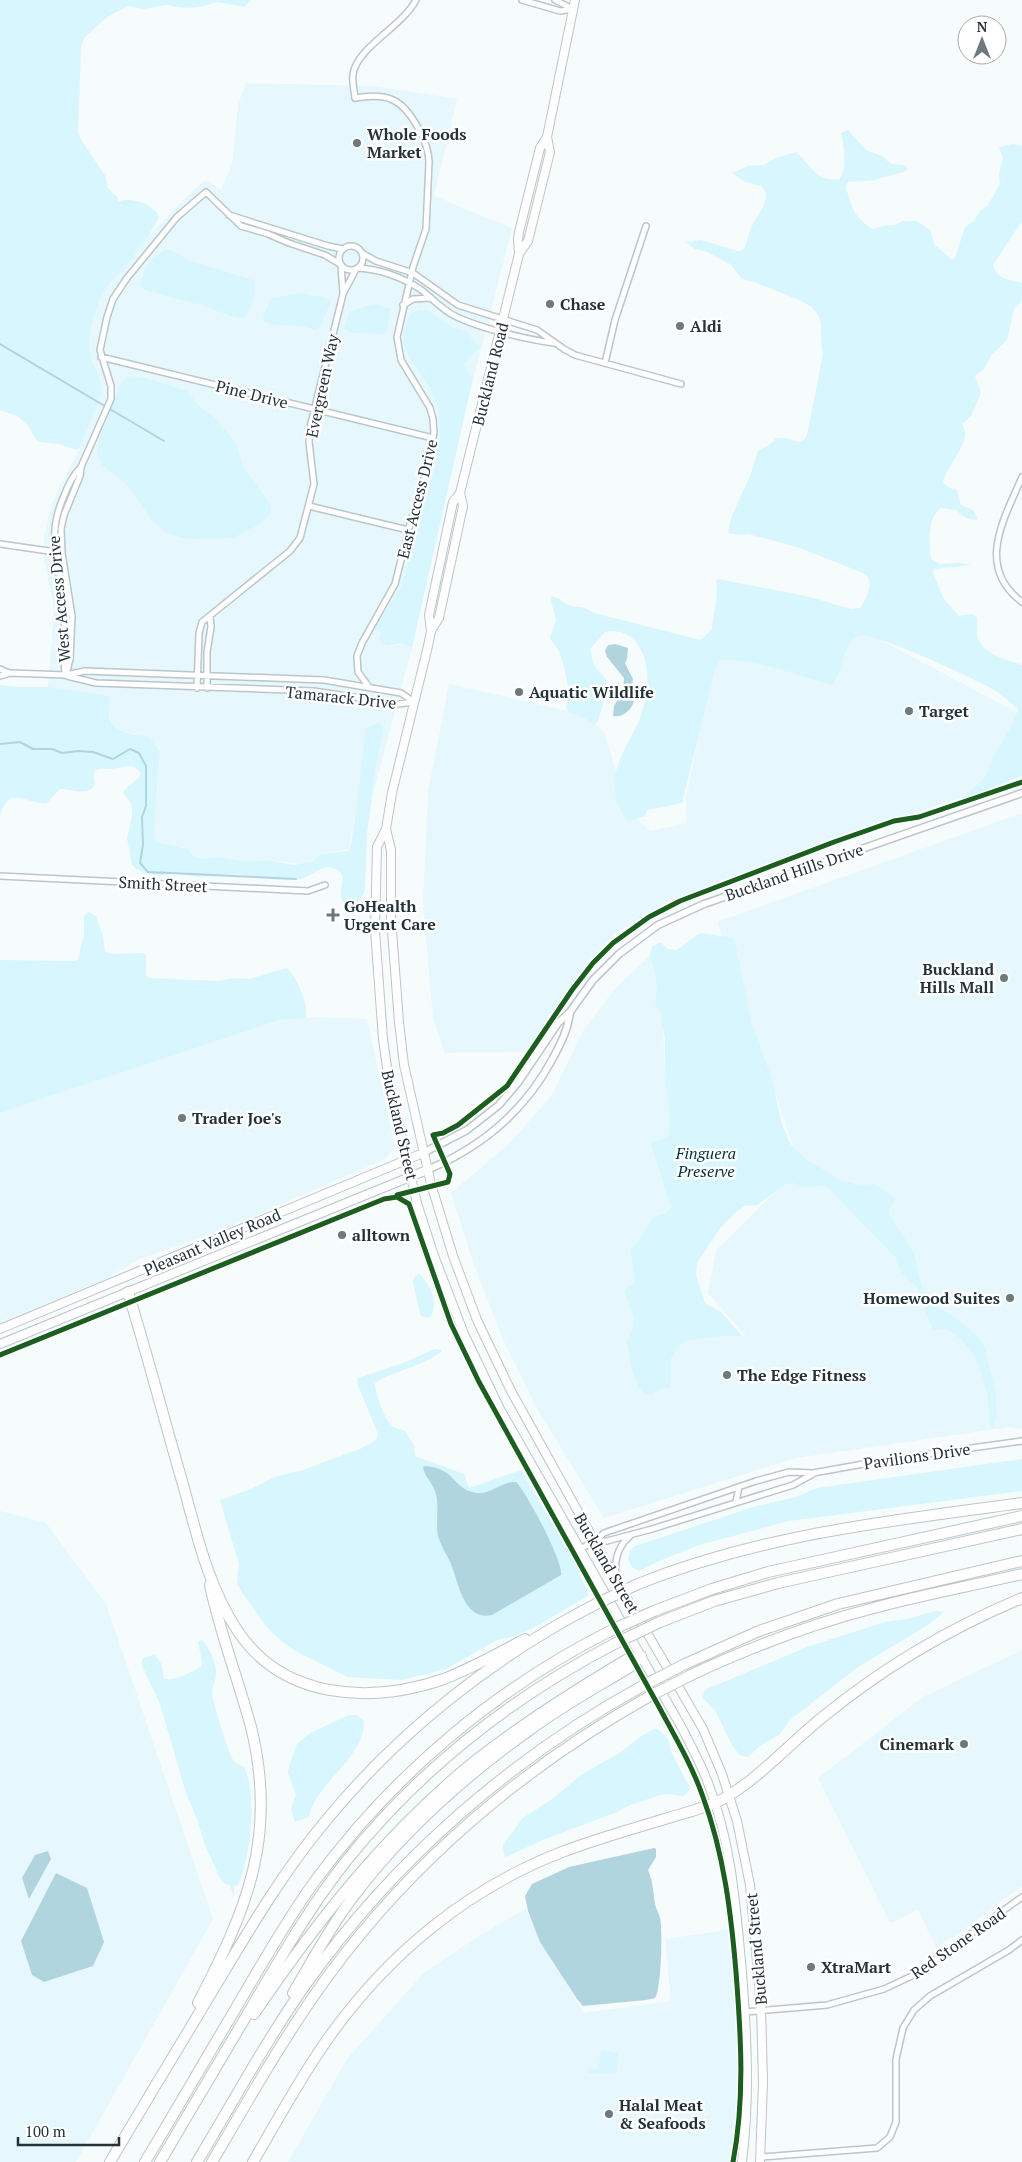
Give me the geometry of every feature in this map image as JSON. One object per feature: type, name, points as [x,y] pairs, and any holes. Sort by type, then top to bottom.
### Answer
[{"type":"highway","points":[[128,1292],[253,1739],[261,1786],[261,1822],[255,1865],[245,1902],[228,1942],[166,2068]]},
{"type":"highway","points":[[110,2162],[275,1889],[310,1840],[346,1797],[390,1752],[440,1708],[491,1669],[596,1604],[638,1584],[702,1561],[789,1538],[847,1527],[1022,1503]]},
{"type":"highway","points":[[145,2162],[286,1923],[328,1864],[361,1823],[416,1767],[471,1719],[540,1670],[612,1630],[702,1592],[768,1572],[1022,1516]]},
{"type":"highway","points":[[160,2162],[309,1912],[346,1861],[393,1808],[440,1761],[495,1717],[550,1680],[618,1642],[660,1622],[714,1601],[770,1585],[1022,1529]]},
{"type":"highway","points":[[197,2162],[296,1999],[328,1955],[376,1897],[430,1841],[483,1794],[538,1752],[596,1712],[644,1685],[685,1664],[759,1631],[838,1604],[1022,1561]]},
{"type":"highway","points":[[205,1562],[229,1617],[249,1646],[263,1660],[284,1675],[308,1686],[328,1691],[373,1694],[424,1685],[466,1669],[541,1631],[561,1624]]},
{"type":"highway","points":[[212,2162],[277,2052],[311,2000],[356,1941],[397,1893],[466,1825],[518,1782],[587,1734],[650,1696],[691,1675],[768,1642],[828,1621],[887,1604],[1022,1574]]},
{"type":"highway","points":[[253,2162],[316,2056],[342,2019],[387,1966],[439,1921],[488,1888],[544,1860],[589,1843],[715,1803],[729,1795],[836,1705],[886,1670],[946,1633],[1022,1598]]},
{"type":"highway","points":[[214,2070],[229,2054],[277,1981],[328,1912],[375,1856],[416,1814],[464,1770],[525,1724],[626,1660],[641,1656]]},
{"type":"highway","points":[[265,2048],[275,2024],[342,1912],[364,1882],[401,1841],[452,1792],[509,1745],[545,1719],[630,1666],[641,1656]]},
{"type":"main road","name":"Buckland Road","points":[[378,973],[374,910],[377,847],[386,829],[431,630],[428,615],[450,515],[453,502],[460,493],[503,320],[519,254],[519,232],[540,148],[547,137],[575,0]]},
{"type":"main road","name":"Buckland Road","points":[[386,829],[391,850],[391,903],[395,974]]},
{"type":"main road","points":[[376,957],[394,959]]},
{"type":"main road","name":"Buckland Street","points":[[378,973],[385,1060],[407,1160],[433,1253],[458,1321],[495,1400],[693,1748],[715,1803],[725,1836],[733,1878],[745,2012],[748,2085],[742,2162]]},
{"type":"main road","name":"Buckland Street","points":[[395,974],[404,1065],[427,1170],[446,1237],[475,1314],[511,1391],[616,1580],[703,1729],[729,1795],[741,1836],[748,1873],[761,2011],[763,2099],[761,2160]]},
{"type":"main road","name":"Pleasant Valley Road","points":[[0,1329],[424,1153]]},
{"type":"main road","name":"Pleasant Valley Road","points":[[0,1344],[427,1170]]},
{"type":"main road","points":[[272,1217],[272,1233]]},
{"type":"main road","points":[[124,1278],[128,1292]]},
{"type":"main road","points":[[458,1321],[475,1314]]},
{"type":"main road","points":[[641,1656],[656,1647]]},
{"type":"street","name":"East Access Drive","points":[[369,687],[358,672],[357,654],[393,588],[408,530],[424,480],[433,438],[434,424],[430,408],[399,354],[397,342],[398,327],[409,282],[427,223],[430,162],[427,147],[414,122],[397,102],[381,97],[355,98],[353,76],[358,62],[371,47],[406,16],[416,0]]},
{"type":"street","points":[[522,0],[560,11],[573,9]]},
{"type":"street","points":[[555,0],[573,9]]},
{"type":"street","name":"West Access Drive","points":[[66,675],[70,659],[72,616],[62,553],[61,534],[63,519],[81,466],[110,401],[112,386],[101,358],[100,344],[113,299],[121,286],[178,217],[206,192],[229,215]]},
{"type":"street","points":[[229,215],[328,246],[342,249],[354,246],[376,261],[412,273],[458,305],[538,330],[575,355],[681,384]]},
{"type":"street","points":[[229,215],[241,226],[325,255],[349,270],[357,269],[380,272],[409,282],[456,316],[500,331],[555,343]]},
{"type":"street","points":[[605,363],[615,320],[646,226]]},
{"type":"street","points":[[340,265],[338,257],[342,249]]},
{"type":"street","points":[[357,269],[363,260],[362,253]]},
{"type":"street","name":"Evergreen Way","points":[[340,265],[343,294]]},
{"type":"street","name":"Evergreen Way","points":[[197,688],[199,628],[203,621],[294,546],[302,533],[314,484],[309,438],[314,410],[343,294],[357,269]]},
{"type":"street","points":[[403,306],[413,299],[430,298]]},
{"type":"street","name":"Pine Drive","points":[[101,358],[433,438]]},
{"type":"street","name":"West Access Drive","points":[[66,675],[63,658],[64,609],[54,552],[54,531],[58,511],[74,474],[81,466]]},
{"type":"street","points":[[1022,477],[1001,527],[996,549],[997,570],[1007,589],[1022,602]]},
{"type":"street","points":[[309,506],[408,530]]},
{"type":"street","points":[[0,544],[62,553]]},
{"type":"street","points":[[207,688],[208,645],[212,627],[210,616]]},
{"type":"street","points":[[0,669],[10,673]]},
{"type":"street","name":"Tamarack Drive","points":[[66,675],[85,671],[316,680],[401,693],[414,702]]},
{"type":"street","points":[[0,676],[10,673],[66,675]]},
{"type":"street","points":[[126,673],[126,684]]},
{"type":"street","name":"Tamarack Drive","points":[[66,675],[88,682],[197,688],[314,691],[398,704],[414,702]]},
{"type":"street","name":"Buckland Hills Drive","points":[[424,1153],[467,1130],[499,1105],[519,1081],[558,1023],[570,1012],[588,986],[612,960],[643,934],[673,916],[847,853],[1022,793]]},
{"type":"street","name":"Smith Street","points":[[0,876],[308,891],[325,885]]},
{"type":"street","name":"Buckland Hills Drive","points":[[427,1170],[451,1160],[474,1146],[497,1129],[517,1110],[536,1087],[568,1030],[570,1012]]},
{"type":"street","name":"Pavilions Drive","points":[[580,1549],[604,1533],[789,1472],[813,1473],[894,1459],[1022,1441]]},
{"type":"street","name":"Pavilions Drive","points":[[594,1541],[607,1541],[633,1534],[793,1485],[813,1473]]},
{"type":"street","points":[[736,1502],[739,1487]]},
{"type":"street","points":[[616,1580],[615,1565],[617,1552],[623,1542],[633,1534]]},
{"type":"street","name":"Red Stone Road","points":[[745,2012],[815,2007],[844,2001],[900,1982],[922,1970],[1022,1897]]},
{"type":"street","points":[[761,2160],[877,2148],[890,2137],[896,2122],[896,2059],[903,2028],[914,2010],[930,1996],[1009,1950],[1022,1940]]},
{"type":"shaded area","points":[[246,83],[374,86],[457,99],[434,196],[512,228],[470,392],[473,378],[464,365],[466,358],[476,353],[478,344],[467,331],[452,327],[429,311],[420,309],[408,318],[410,359],[430,388],[439,410],[440,434],[429,491],[416,523],[402,584],[376,629],[382,632],[391,646],[404,644],[412,648],[372,797],[377,758],[383,736],[377,722],[365,728],[360,784],[349,849],[322,854],[311,862],[303,864],[268,860],[246,862],[219,857],[201,859],[183,847],[171,847],[155,842],[154,833],[160,759],[135,733],[123,732],[113,725],[109,714],[109,695],[96,695],[48,687],[54,607],[44,559],[44,537],[51,506],[80,447],[88,425],[98,373],[92,362],[89,339],[94,316],[100,299],[111,280],[124,270],[148,237],[178,205],[205,180],[221,190],[232,164],[238,106]]},
{"type":"shaded area","points":[[856,627],[1018,713],[998,785],[838,839],[667,902],[613,935],[577,977],[527,1052],[445,1053],[433,1018],[423,903],[428,792],[449,684],[586,715],[604,732],[628,810],[650,831],[687,823],[686,798],[716,654]]},
{"type":"shaded area","points":[[615,644],[628,648],[625,663],[633,679],[630,693],[634,701],[631,708],[620,716],[613,716],[614,706],[623,690],[624,678],[607,657],[605,651],[608,645]]},
{"type":"shaded area","points":[[1022,813],[1022,1429],[1009,1427],[796,1458],[604,1518],[536,1407],[503,1339],[474,1265],[451,1193],[511,1142],[552,1095],[583,1031],[614,990],[660,946],[665,1079],[670,1117],[671,1153],[680,1216],[635,1285],[627,1293],[637,1329],[664,1370],[681,1335],[746,1336],[708,1293],[716,1250],[791,1177],[796,1155],[717,922]]},
{"type":"shaded area","points":[[312,1017],[367,1019],[395,1147],[385,1159],[233,1225],[236,1225],[140,1259],[103,1280],[0,1322],[0,1113],[279,1020]]},
{"type":"shaded area","points":[[423,1467],[443,1470],[460,1486],[472,1492],[490,1491],[510,1482],[516,1482],[528,1499],[551,1543],[557,1557],[561,1575],[492,1615],[482,1615],[474,1612],[468,1607],[464,1599],[438,1536],[436,1496]]},
{"type":"shaded area","points":[[0,1511],[46,1523],[106,1604],[213,1919],[76,2162],[0,2162]]},
{"type":"shaded area","points":[[1022,1650],[1022,1886],[959,1933],[936,1947],[918,1910],[890,1923],[818,1778],[923,1697]]},
{"type":"shaded area","points":[[656,1849],[656,1857],[648,1870],[660,1918],[661,1935],[659,1984],[655,1998],[583,2006],[540,1942],[528,1911],[525,1896],[532,1884],[569,1867]]},
{"type":"shaded area","points":[[48,1851],[51,1859],[29,1899],[22,1878],[35,1855]]},
{"type":"shaded area","points":[[56,1873],[87,1888],[104,1942],[93,1966],[44,1982],[32,1975],[21,1941]]},
{"type":"shaded area","points":[[525,1909],[583,2013],[671,2001],[665,1939],[733,1929],[743,2027],[736,2162],[288,2162],[347,2059],[424,1973],[477,1937]]},
{"type":"green space","points":[[0,0],[251,0],[244,7],[218,2],[199,7],[185,8],[167,5],[143,9],[128,6],[107,17],[84,38],[81,47],[78,132],[80,138],[106,177],[107,187],[118,198],[118,202],[128,200],[141,202],[152,208],[159,217],[148,237],[124,270],[111,281],[100,299],[94,316],[89,339],[92,362],[98,373],[102,391],[80,447],[77,450],[59,444],[36,440],[29,427],[19,417],[0,410]]},
{"type":"green space","points":[[848,130],[866,150],[882,156],[891,164],[904,165],[907,168],[906,171],[875,180],[848,182],[846,189],[857,216],[873,229],[894,225],[903,221],[917,221],[930,230],[935,245],[951,259],[955,258],[965,227],[974,221],[980,211],[988,205],[1000,184],[999,174],[1003,158],[999,147],[1013,144],[1022,146],[1022,221],[993,265],[1001,277],[1022,283],[1022,300],[1014,309],[1007,340],[992,354],[984,369],[975,376],[981,393],[971,416],[962,424],[965,438],[943,483],[950,488],[956,489],[961,505],[973,510],[978,519],[969,519],[956,510],[941,508],[933,518],[930,539],[931,559],[939,564],[960,563],[971,565],[934,569],[933,574],[944,599],[959,616],[972,614],[977,617],[979,641],[988,651],[1001,658],[1022,665],[1022,776],[964,797],[985,777],[993,758],[1012,725],[1018,711],[1017,708],[993,689],[944,665],[882,640],[858,636],[849,645],[835,681],[831,685],[756,663],[728,659],[719,661],[714,674],[682,803],[647,810],[645,816],[629,822],[619,807],[615,788],[615,776],[619,762],[638,723],[645,703],[648,681],[645,660],[636,642],[629,636],[618,631],[605,632],[590,649],[595,666],[605,678],[607,684],[598,722],[593,724],[568,712],[566,708],[568,686],[564,667],[559,651],[550,638],[556,620],[551,600],[552,596],[560,599],[567,605],[585,608],[594,613],[701,640],[712,629],[716,581],[718,579],[810,597],[851,609],[860,608],[869,589],[869,580],[863,573],[800,548],[748,534],[728,533],[731,518],[750,476],[758,451],[769,445],[776,438],[786,438],[799,442],[804,440],[807,435],[823,354],[821,324],[818,315],[812,307],[752,281],[742,279],[730,264],[705,251],[694,249],[686,242],[701,240],[738,251],[743,250],[751,227],[764,205],[766,195],[765,190],[761,186],[745,182],[732,173],[748,166],[763,165],[776,158],[796,152],[814,172],[824,178],[839,179],[844,170],[844,150],[841,133]]},
{"type":"green space","points":[[165,249],[191,261],[253,280],[255,289],[252,304],[246,317],[237,318],[201,305],[144,290],[140,284],[148,263]]},
{"type":"green space","points":[[303,293],[329,299],[330,303],[321,327],[315,330],[302,326],[277,325],[264,322],[263,318],[271,298]]},
{"type":"green space","points":[[373,304],[391,309],[387,331],[384,334],[352,333],[344,329],[349,312]]},
{"type":"green space","points":[[420,309],[429,311],[452,327],[467,331],[480,346],[464,365],[473,378],[412,648],[403,644],[384,644],[379,639],[381,632],[375,629],[402,584],[416,523],[429,491],[431,469],[440,434],[439,410],[430,388],[410,359],[404,344],[408,318]]},
{"type":"green space","points":[[128,376],[146,378],[187,391],[199,406],[214,417],[236,443],[243,466],[270,504],[271,513],[261,523],[233,538],[188,539],[166,533],[153,522],[123,481],[102,465],[97,452],[98,443],[121,383]]},
{"type":"green space","points":[[0,685],[48,687],[110,696],[109,716],[111,722],[119,730],[149,737],[160,752],[155,842],[188,849],[193,855],[201,859],[219,857],[246,862],[268,860],[294,865],[311,862],[322,854],[348,851],[351,845],[365,728],[379,722],[382,725],[383,736],[377,758],[367,834],[365,891],[358,902],[344,902],[341,894],[342,874],[329,867],[293,880],[236,874],[197,877],[172,874],[158,875],[139,871],[132,865],[127,838],[132,816],[131,803],[123,793],[141,774],[132,766],[97,770],[94,774],[95,784],[88,791],[60,789],[47,803],[19,798],[8,800],[0,816]]},
{"type":"green space","points":[[88,912],[96,916],[103,936],[105,952],[115,954],[143,953],[146,956],[146,975],[149,978],[218,981],[236,978],[250,979],[286,968],[294,977],[301,991],[306,1007],[305,1018],[279,1020],[0,1113],[0,960],[74,961],[78,959],[84,934],[84,916]]},
{"type":"green space","name":"Finguera Preserve","points":[[700,933],[732,938],[735,942],[752,1024],[771,1076],[782,1125],[791,1145],[807,1160],[842,1181],[860,1185],[875,1184],[895,1198],[889,1213],[914,1253],[922,1288],[926,1296],[937,1308],[950,1314],[972,1331],[981,1341],[985,1349],[995,1391],[997,1413],[993,1427],[990,1424],[988,1398],[981,1371],[968,1347],[959,1337],[948,1330],[933,1330],[916,1285],[899,1270],[896,1258],[826,1186],[804,1187],[793,1183],[786,1184],[757,1205],[744,1206],[721,1227],[697,1263],[696,1275],[705,1303],[721,1312],[742,1336],[723,1336],[684,1341],[671,1358],[670,1387],[658,1390],[651,1395],[640,1388],[633,1373],[626,1341],[632,1332],[634,1318],[624,1290],[635,1281],[630,1249],[639,1241],[653,1217],[666,1213],[671,1207],[651,1145],[652,1142],[669,1137],[670,1117],[665,1079],[665,1039],[661,1014],[655,1004],[657,984],[650,954],[652,947],[660,942],[668,949],[677,950]]},
{"type":"green space","points":[[419,1274],[427,1283],[433,1295],[434,1308],[428,1318],[421,1316],[413,1282],[414,1277]]},
{"type":"green space","points":[[435,1349],[441,1350],[441,1352],[375,1383],[387,1420],[394,1427],[405,1431],[414,1446],[415,1456],[464,1474],[469,1488],[521,1470],[581,1572],[579,1573],[589,1595],[537,1626],[512,1637],[497,1640],[446,1669],[402,1680],[348,1677],[297,1652],[281,1641],[267,1627],[243,1594],[237,1584],[239,1564],[220,1500],[251,1489],[275,1477],[303,1470],[360,1449],[376,1440],[378,1434],[357,1383],[358,1378],[403,1363]]},
{"type":"green space","points":[[1022,1459],[1022,1491],[789,1521],[699,1545],[639,1571],[632,1567],[628,1559],[631,1549],[635,1546],[753,1507],[796,1497],[817,1488]]},
{"type":"green space","points":[[936,1611],[944,1612],[928,1625],[858,1667],[791,1719],[779,1735],[761,1745],[748,1757],[741,1756],[733,1747],[716,1712],[703,1698],[708,1688],[807,1647],[885,1622],[907,1619]]},
{"type":"green space","points":[[201,1640],[210,1651],[214,1660],[216,1676],[212,1693],[224,1737],[235,1763],[245,1768],[251,1795],[249,1842],[243,1872],[238,1885],[234,1886],[234,1897],[230,1885],[225,1884],[220,1878],[205,1845],[186,1793],[160,1704],[141,1663],[143,1658],[155,1655],[161,1663],[164,1679],[183,1676],[201,1667],[202,1661],[198,1642]]},
{"type":"green space","points":[[349,1715],[356,1715],[364,1721],[362,1735],[357,1747],[320,1793],[309,1817],[295,1822],[291,1809],[296,1795],[288,1773],[297,1744],[310,1733]]},
{"type":"green space","points":[[654,1729],[659,1730],[669,1740],[671,1752],[689,1786],[689,1790],[684,1796],[660,1795],[545,1839],[506,1857],[504,1855],[503,1845],[523,1818],[552,1799],[581,1775],[621,1752]]},
{"type":"green space","points":[[601,2050],[618,2053],[616,2074],[588,2073],[589,2068],[598,2069]]},
{"type":"waterway","points":[[0,344],[164,441]]},
{"type":"waterway","points":[[0,744],[20,742],[33,749],[52,749],[62,753],[93,752],[113,759],[130,749],[139,753],[146,766],[146,806],[142,817],[143,845],[140,863],[148,872],[296,879]]},
{"type":"cycle path","points":[[397,1195],[448,1182],[450,1174],[433,1135],[443,1133],[458,1125],[507,1086],[572,990],[593,963],[613,943],[649,917],[680,901],[834,842],[894,821],[919,817],[1022,782]]},
{"type":"cycle path","points":[[0,1355],[384,1199],[397,1197],[409,1204],[451,1324],[479,1382],[676,1739],[694,1773],[703,1797],[716,1840],[726,1884],[736,1972],[741,2091],[733,2162]]},
{"type":"place","name":"Whole Foods Market","points":[[357,143]]},
{"type":"place","name":"Chase","points":[[550,304]]},
{"type":"place","name":"Aldi","points":[[680,326]]},
{"type":"place","name":"Aquatic Wildlife","points":[[519,692]]},
{"type":"place","name":"Target","points":[[909,711]]},
{"type":"place","name":"GoHealth Urgent Care","points":[[333,915]]},
{"type":"place","name":"Buckland Hills Mall","points":[[1004,978]]},
{"type":"place","name":"Trader Joe's","points":[[182,1118]]},
{"type":"place","name":"alltown","points":[[342,1235]]},
{"type":"place","name":"Homewood Suites","points":[[1010,1298]]},
{"type":"place","name":"The Edge Fitness","points":[[727,1375]]},
{"type":"place","name":"Cinemark","points":[[964,1744]]},
{"type":"place","name":"XtraMart","points":[[811,1967]]},
{"type":"place","name":"Halal Meat & Seafoods","points":[[609,2114]]}]
